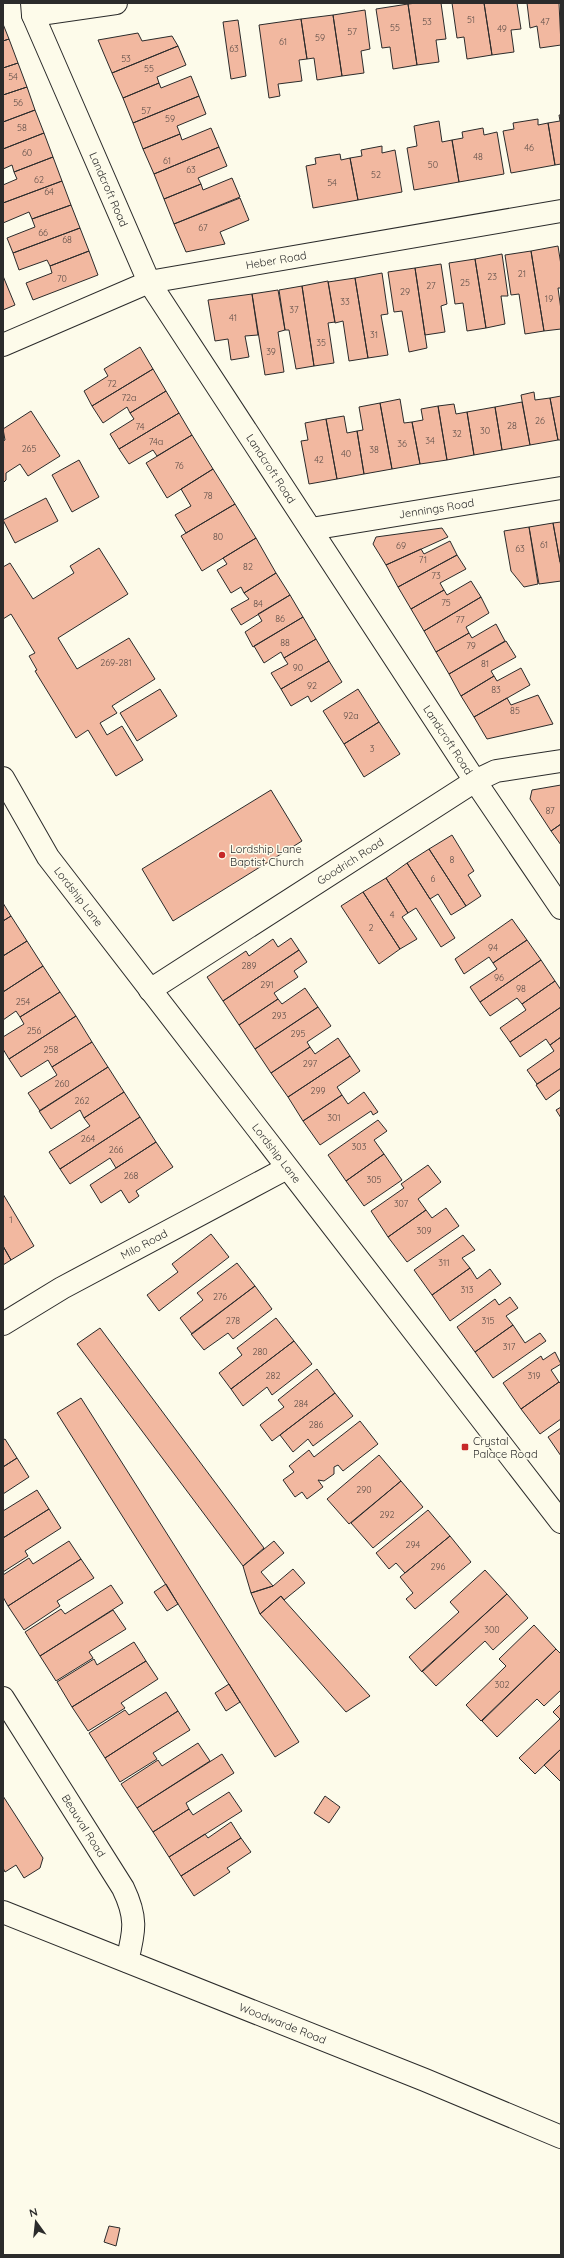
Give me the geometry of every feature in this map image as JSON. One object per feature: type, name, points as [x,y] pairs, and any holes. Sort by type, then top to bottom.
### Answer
[{"type":"street","points":[[32,9],[116,3]]},
{"type":"street","name":"Landcroft Road","points":[[32,9],[149,282],[475,781],[561,908]]},
{"type":"street","name":"Heber Road","points":[[3,345],[149,282],[561,211]]},
{"type":"street","name":"Jennings Road","points":[[311,529],[561,488]]},
{"type":"street","name":"Goodrich Road","points":[[150,990],[475,781],[496,771],[561,761]]},
{"type":"street","name":"Lordship Lane","points":[[3,778],[48,857],[561,1522]]},
{"type":"street","name":"Milo Road","points":[[3,1324],[62,1288],[287,1168]]},
{"type":"street","name":"Beauval Road","points":[[3,1698],[123,1888],[134,1918],[134,1932],[127,1961]]},
{"type":"street","name":"Woodwarde Road","points":[[3,1912],[425,2080],[561,2137]]},
{"type":"building","points":[[441,3],[446,39],[436,40],[439,62],[417,65],[408,4]]},
{"type":"building","points":[[452,3],[484,3],[492,55],[467,59],[464,37],[457,38]]},
{"type":"building","points":[[484,3],[517,3],[521,29],[511,30],[514,52],[492,55]]},
{"type":"building","points":[[527,3],[559,3],[561,45],[540,48],[537,26],[530,28]]},
{"type":"building","points":[[408,4],[417,65],[393,69],[390,47],[382,48],[376,9]]},
{"type":"building","points":[[365,10],[370,49],[361,51],[364,73],[342,76],[333,15]]},
{"type":"building","points":[[333,15],[342,76],[317,80],[314,58],[307,59],[301,19]]},
{"type":"building","points":[[301,19],[307,59],[299,60],[302,81],[278,84],[280,96],[269,98],[259,25]]},
{"type":"building","points":[[238,20],[246,76],[231,79],[223,22]]},
{"type":"building","points":[[3,24],[9,39],[3,41]]},
{"type":"building","points":[[138,33],[142,41],[172,36],[178,46],[112,73],[98,40]]},
{"type":"building","points":[[9,39],[18,63],[3,68],[3,41]]},
{"type":"building","points":[[178,46],[186,65],[157,77],[159,83],[123,98],[112,73]]},
{"type":"building","points":[[18,63],[27,87],[3,95],[3,68]]},
{"type":"building","points":[[191,76],[199,96],[133,123],[123,98],[159,83],[161,88]]},
{"type":"building","points":[[27,87],[35,110],[3,122],[3,95]]},
{"type":"building","points":[[199,96],[206,114],[177,126],[180,134],[143,149],[133,123]]},
{"type":"building","points":[[35,110],[44,133],[3,149],[3,122]]},
{"type":"building","points":[[559,115],[561,115],[561,164],[555,165],[548,123],[560,121]]},
{"type":"building","points":[[538,119],[538,125],[548,123],[555,165],[511,173],[503,131],[514,129],[513,123]]},
{"type":"building","points":[[439,121],[442,142],[452,140],[459,182],[414,190],[407,148],[417,146],[414,126]]},
{"type":"building","points":[[211,128],[219,147],[154,174],[143,149],[180,134],[182,140]]},
{"type":"building","points":[[483,128],[484,135],[497,132],[504,174],[459,182],[452,140],[463,138],[462,132]]},
{"type":"building","points":[[44,133],[53,157],[14,172],[12,165],[3,169],[3,149]]},
{"type":"building","points":[[382,146],[382,153],[395,150],[402,192],[358,200],[350,158],[362,156],[361,150]]},
{"type":"building","points":[[219,147],[227,166],[198,178],[201,184],[164,199],[154,174]]},
{"type":"building","points":[[340,154],[341,160],[350,158],[358,200],[313,208],[306,166],[316,164],[315,158]]},
{"type":"building","points":[[53,157],[62,181],[3,203],[3,185],[17,179],[14,172]]},
{"type":"building","points":[[232,178],[240,197],[174,224],[164,199],[201,184],[203,190]]},
{"type":"building","points":[[62,181],[71,205],[32,219],[29,212],[3,223],[3,203]]},
{"type":"building","points":[[240,198],[249,220],[220,232],[225,244],[186,252],[174,224]]},
{"type":"building","points":[[71,205],[80,228],[13,253],[7,238],[35,227],[32,219]]},
{"type":"building","points":[[80,228],[89,251],[50,266],[47,260],[19,270],[13,253]]},
{"type":"building","points":[[558,246],[561,265],[561,288],[558,288],[561,310],[561,329],[544,331],[531,251]]},
{"type":"building","points":[[89,251],[98,275],[33,300],[26,283],[52,273],[50,266]]},
{"type":"building","points":[[531,251],[544,331],[525,334],[519,294],[511,295],[505,255]]},
{"type":"building","points":[[502,254],[508,296],[501,296],[505,324],[486,328],[475,259]]},
{"type":"building","points":[[475,259],[486,328],[467,331],[463,303],[455,304],[449,263]]},
{"type":"building","points":[[441,264],[447,304],[441,306],[445,332],[425,335],[415,268]]},
{"type":"building","points":[[415,268],[427,348],[409,352],[402,311],[394,312],[388,272]]},
{"type":"building","points":[[382,273],[388,314],[381,315],[388,355],[368,358],[355,278]]},
{"type":"building","points":[[3,276],[15,305],[3,310]]},
{"type":"building","points":[[355,278],[368,358],[349,361],[343,321],[335,323],[328,282]]},
{"type":"building","points":[[328,281],[335,322],[328,323],[334,363],[314,366],[302,286]]},
{"type":"building","points":[[302,286],[314,366],[296,369],[289,330],[285,330],[279,290]]},
{"type":"building","points":[[278,290],[285,330],[278,332],[284,372],[265,375],[252,294]]},
{"type":"building","points":[[252,294],[258,335],[245,336],[249,357],[231,360],[228,339],[215,341],[208,300]]},
{"type":"building","points":[[140,347],[153,369],[92,406],[84,391],[108,376],[104,369]]},
{"type":"building","points":[[153,369],[166,391],[130,413],[127,407],[103,423],[92,406]]},
{"type":"building","points":[[166,391],[179,413],[119,449],[110,434],[134,419],[130,413]]},
{"type":"building","points":[[534,392],[535,400],[550,398],[558,440],[530,445],[521,395]]},
{"type":"building","points":[[561,396],[561,440],[558,440],[550,398]]},
{"type":"building","points":[[400,399],[404,423],[412,422],[420,464],[392,469],[380,403]]},
{"type":"building","points":[[522,402],[530,445],[502,450],[495,407]]},
{"type":"building","points":[[380,403],[392,469],[364,474],[357,431],[363,430],[359,407]]},
{"type":"building","points":[[454,404],[456,414],[467,412],[474,455],[447,460],[438,406]]},
{"type":"building","points":[[438,406],[447,460],[420,464],[412,422],[423,420],[421,409]]},
{"type":"building","points":[[495,407],[502,450],[474,455],[467,412]]},
{"type":"building","points":[[31,411],[60,456],[28,476],[20,464],[6,473],[6,480],[3,483],[3,441],[5,440],[3,429]]},
{"type":"building","points":[[179,413],[192,435],[157,456],[153,450],[129,464],[119,449]]},
{"type":"building","points":[[344,416],[347,433],[357,431],[364,474],[337,479],[326,419]]},
{"type":"building","points":[[326,419],[337,479],[309,484],[301,441],[308,440],[305,423]]},
{"type":"building","points":[[192,435],[213,469],[167,498],[146,463]]},
{"type":"building","points":[[79,460],[99,497],[72,512],[52,475]]},
{"type":"building","points":[[213,469],[235,504],[186,533],[175,515],[191,506],[181,489]]},
{"type":"building","points":[[46,498],[58,521],[15,543],[3,520]]},
{"type":"building","points":[[235,504],[256,538],[202,571],[181,536]]},
{"type":"building","points":[[561,522],[561,562],[560,562],[553,523]]},
{"type":"building","points":[[553,523],[561,567],[561,581],[539,584],[529,527]]},
{"type":"building","points":[[529,527],[538,584],[524,587],[511,571],[504,531]]},
{"type":"building","points":[[442,528],[448,537],[386,565],[373,544],[376,537]]},
{"type":"building","points":[[256,538],[276,573],[244,593],[241,587],[231,593],[217,570],[227,564],[223,558]]},
{"type":"building","points":[[450,541],[457,555],[398,587],[386,565],[421,549],[424,554]]},
{"type":"building","points":[[99,548],[128,594],[58,638],[77,669],[129,638],[155,679],[112,706],[117,713],[100,723],[107,735],[122,726],[143,760],[116,776],[88,730],[76,738],[35,671],[37,670],[29,656],[35,653],[11,614],[3,619],[3,567],[10,563],[33,599],[74,573],[70,566]]},
{"type":"building","points":[[457,555],[466,569],[440,583],[444,590],[411,609],[398,587]]},
{"type":"building","points":[[276,573],[290,595],[241,625],[231,609],[249,599],[244,593]]},
{"type":"building","points":[[471,581],[481,597],[424,631],[411,609],[444,590],[447,595]]},
{"type":"building","points":[[290,595],[303,617],[253,647],[245,632],[262,621],[258,614]]},
{"type":"building","points":[[481,597],[489,613],[466,627],[469,633],[436,652],[424,631]]},
{"type":"building","points":[[303,617],[316,639],[284,658],[281,652],[264,663],[254,646]]},
{"type":"building","points":[[496,624],[505,641],[449,674],[436,652],[469,633],[472,638]]},
{"type":"building","points":[[316,639],[329,661],[281,689],[271,673],[288,664],[284,658]]},
{"type":"building","points":[[506,641],[516,657],[491,671],[494,676],[461,696],[449,674]]},
{"type":"building","points":[[329,661],[342,682],[311,702],[308,696],[291,706],[281,689]]},
{"type":"building","points":[[521,668],[530,685],[474,717],[461,696],[494,676],[497,681]]},
{"type":"building","points":[[160,689],[177,716],[137,741],[120,713]]},
{"type":"building","points":[[358,689],[379,722],[344,744],[323,711]]},
{"type":"building","points":[[538,695],[553,724],[487,739],[474,717],[507,698],[511,705]]},
{"type":"building","points":[[379,722],[400,754],[364,777],[344,744]]},
{"type":"building","points":[[561,785],[561,824],[551,831],[530,799],[532,790]]},
{"type":"building","name":"Lordship Lane Baptist Church","points":[[271,790],[302,841],[173,921],[142,869]]},
{"type":"building","points":[[561,824],[561,845],[551,831]]},
{"type":"building","points":[[452,835],[474,871],[468,875],[481,896],[466,906],[429,849]]},
{"type":"building","points":[[429,849],[466,906],[451,915],[438,894],[430,899],[407,863]]},
{"type":"building","points":[[407,863],[455,938],[441,947],[416,908],[408,913],[386,878]]},
{"type":"building","points":[[386,878],[408,913],[402,917],[417,939],[400,949],[363,892]]},
{"type":"building","points":[[363,892],[400,949],[379,964],[341,906]]},
{"type":"building","points":[[3,903],[11,916],[3,921]]},
{"type":"building","points":[[11,916],[27,941],[3,956],[3,921]]},
{"type":"building","points":[[512,919],[527,940],[493,963],[489,957],[464,974],[455,959]]},
{"type":"building","points":[[291,938],[299,950],[223,1001],[207,977],[246,951],[249,956],[273,939],[278,947]]},
{"type":"building","points":[[527,940],[541,960],[480,1002],[470,987],[497,969],[493,963]]},
{"type":"building","points":[[27,941],[43,966],[3,992],[3,956]]},
{"type":"building","points":[[299,950],[307,962],[294,971],[298,977],[274,993],[278,999],[239,1025],[223,1001]]},
{"type":"building","points":[[541,960],[555,981],[522,1004],[517,998],[490,1016],[480,1002]]},
{"type":"building","points":[[43,966],[60,992],[20,1017],[16,1011],[3,1020],[3,992]]},
{"type":"building","points":[[555,981],[561,990],[561,1007],[510,1042],[500,1028],[526,1010],[522,1004]]},
{"type":"building","points":[[305,988],[318,1007],[255,1049],[239,1025],[278,999],[282,1004]]},
{"type":"building","points":[[60,992],[76,1016],[9,1059],[3,1049],[3,1037],[24,1024],[20,1017]]},
{"type":"building","points":[[318,1007],[331,1026],[307,1042],[310,1047],[271,1073],[255,1049]]},
{"type":"building","points":[[561,1007],[561,1037],[550,1045],[546,1039],[520,1057],[510,1042]]},
{"type":"building","points":[[76,1016],[92,1042],[52,1067],[48,1060],[21,1077],[9,1059]]},
{"type":"building","points":[[561,1037],[561,1068],[537,1084],[527,1070],[554,1051],[550,1045]]},
{"type":"building","points":[[338,1038],[350,1056],[288,1097],[271,1073],[310,1047],[315,1054]]},
{"type":"building","points":[[92,1042],[108,1067],[40,1111],[28,1093],[57,1075],[52,1067]]},
{"type":"building","points":[[350,1056],[360,1071],[337,1087],[342,1095],[303,1121],[288,1097]]},
{"type":"building","points":[[108,1067],[124,1092],[84,1118],[80,1110],[51,1129],[39,1111]]},
{"type":"building","points":[[561,1068],[561,1089],[546,1100],[536,1085]]},
{"type":"building","points":[[124,1092],[140,1117],[60,1169],[49,1152],[90,1126],[84,1118]]},
{"type":"building","points":[[364,1092],[378,1112],[373,1115],[371,1111],[320,1145],[303,1121],[342,1095],[348,1104]]},
{"type":"building","points":[[561,1107],[561,1118],[556,1110]]},
{"type":"building","points":[[140,1117],[156,1142],[116,1168],[110,1158],[70,1184],[60,1169]]},
{"type":"building","points":[[378,1120],[387,1131],[374,1140],[384,1154],[346,1181],[328,1155]]},
{"type":"building","points":[[156,1142],[173,1167],[136,1191],[139,1196],[129,1203],[121,1190],[101,1203],[90,1185]]},
{"type":"building","points":[[384,1154],[402,1180],[364,1206],[346,1181]]},
{"type":"building","points":[[428,1165],[441,1182],[418,1199],[426,1210],[388,1237],[371,1211],[404,1188],[401,1184]]},
{"type":"building","points":[[3,1194],[34,1246],[11,1260],[3,1246]]},
{"type":"building","points":[[446,1208],[459,1226],[407,1262],[388,1237],[426,1210],[432,1218]]},
{"type":"building","points":[[211,1234],[229,1257],[159,1311],[147,1295],[178,1272],[172,1264]]},
{"type":"building","points":[[463,1235],[475,1250],[462,1258],[470,1268],[432,1295],[414,1270]]},
{"type":"building","points":[[3,1246],[11,1260],[3,1265]]},
{"type":"building","points":[[237,1263],[255,1286],[192,1334],[180,1318],[203,1300],[197,1293]]},
{"type":"building","points":[[470,1268],[477,1279],[490,1269],[501,1284],[450,1321],[432,1295]]},
{"type":"building","points":[[255,1286],[272,1309],[233,1339],[228,1333],[204,1350],[191,1334]]},
{"type":"building","points":[[510,1297],[518,1308],[506,1316],[513,1325],[475,1352],[457,1327],[495,1299],[499,1305]]},
{"type":"building","points":[[276,1318],[294,1341],[231,1389],[219,1373],[242,1355],[237,1348]]},
{"type":"building","points":[[513,1325],[525,1343],[540,1333],[546,1341],[493,1378],[475,1352]]},
{"type":"building","points":[[100,1328],[264,1548],[243,1566],[77,1344]]},
{"type":"building","points":[[294,1341],[312,1364],[272,1395],[267,1387],[243,1406],[231,1389]]},
{"type":"building","points":[[555,1352],[561,1364],[551,1370],[559,1382],[521,1409],[503,1383],[541,1356],[543,1360]]},
{"type":"building","points":[[317,1369],[335,1393],[272,1441],[260,1425],[284,1407],[278,1400]]},
{"type":"building","points":[[559,1382],[561,1384],[561,1419],[540,1434],[521,1409]]},
{"type":"building","points":[[335,1393],[353,1416],[313,1446],[308,1439],[293,1452],[280,1435]]},
{"type":"building","points":[[81,1398],[299,1742],[275,1757],[57,1413]]},
{"type":"building","points":[[360,1421],[378,1444],[343,1471],[338,1465],[334,1467],[334,1474],[324,1481],[318,1480],[323,1487],[307,1499],[302,1492],[295,1497],[283,1480],[294,1472],[289,1466],[309,1450],[314,1457]]},
{"type":"building","points":[[561,1428],[561,1456],[548,1437]]},
{"type":"building","points":[[5,1439],[17,1458],[3,1467],[3,1440]]},
{"type":"building","points":[[379,1455],[401,1481],[349,1524],[327,1499]]},
{"type":"building","points":[[17,1458],[29,1477],[3,1494],[3,1467]]},
{"type":"building","points":[[401,1481],[423,1507],[373,1548],[351,1523]]},
{"type":"building","points":[[37,1490],[49,1509],[3,1538],[3,1511]]},
{"type":"building","points":[[49,1509],[61,1528],[25,1551],[28,1556],[3,1572],[3,1538]]},
{"type":"building","points":[[428,1510],[450,1536],[405,1573],[396,1563],[389,1569],[376,1553]]},
{"type":"building","points":[[450,1536],[471,1562],[415,1609],[406,1599],[413,1593],[400,1577]]},
{"type":"building","points":[[69,1541],[81,1559],[8,1606],[3,1597],[3,1575],[29,1558],[33,1564]]},
{"type":"building","points":[[274,1541],[284,1553],[261,1572],[273,1586],[251,1593],[243,1566]]},
{"type":"building","points":[[81,1559],[94,1578],[57,1601],[60,1606],[24,1630],[8,1606]]},
{"type":"building","points":[[293,1569],[305,1583],[284,1600],[281,1596],[260,1614],[251,1593],[273,1586]]},
{"type":"building","points":[[485,1570],[507,1594],[422,1672],[409,1657],[459,1612],[450,1602]]},
{"type":"building","points":[[166,1584],[178,1604],[167,1611],[154,1592]]},
{"type":"building","points":[[111,1585],[123,1603],[40,1656],[25,1632],[61,1609],[65,1614]]},
{"type":"building","points":[[507,1594],[528,1618],[493,1650],[485,1641],[436,1686],[422,1671]]},
{"type":"building","points":[[281,1596],[370,1696],[346,1712],[260,1614]]},
{"type":"building","points":[[113,1610],[126,1629],[89,1652],[93,1658],[56,1681],[40,1656]]},
{"type":"building","points":[[534,1625],[556,1649],[481,1721],[466,1705],[506,1666],[499,1659]]},
{"type":"building","points":[[134,1642],[146,1661],[72,1707],[57,1682],[94,1659],[97,1665]]},
{"type":"building","points":[[556,1649],[561,1654],[561,1690],[544,1706],[537,1699],[497,1737],[482,1721]]},
{"type":"building","points":[[146,1661],[158,1679],[121,1703],[125,1708],[88,1731],[72,1707]]},
{"type":"building","points":[[229,1684],[240,1702],[226,1711],[215,1693]]},
{"type":"building","points":[[166,1692],[178,1711],[105,1758],[89,1733],[125,1710],[129,1715]]},
{"type":"building","points":[[561,1704],[561,1749],[535,1774],[519,1758],[560,1719],[553,1712]]},
{"type":"building","points":[[178,1711],[190,1730],[153,1753],[157,1759],[120,1782],[105,1758]]},
{"type":"building","points":[[198,1743],[210,1761],[137,1808],[121,1784],[158,1760],[162,1766]]},
{"type":"building","points":[[561,1749],[561,1780],[560,1781],[544,1765]]},
{"type":"building","points":[[222,1754],[234,1773],[186,1803],[189,1809],[153,1832],[137,1808]]},
{"type":"building","points":[[229,1792],[242,1811],[169,1857],[153,1832],[189,1809],[193,1815]]},
{"type":"building","points":[[3,1796],[43,1858],[40,1868],[24,1878],[16,1865],[5,1872],[3,1868]]},
{"type":"building","points":[[325,1796],[340,1807],[329,1823],[314,1813]]},
{"type":"building","points":[[231,1822],[241,1838],[181,1876],[169,1857],[205,1834],[208,1838]]},
{"type":"building","points":[[241,1838],[251,1852],[227,1868],[230,1872],[194,1896],[181,1876]]},
{"type":"building","points":[[109,2226],[120,2228],[116,2246],[104,2242]]},
{"type":"place","name":"Lordship Lane Baptist Church","points":[[222,855]]},
{"type":"place","name":"Crystal Palace Road","points":[[465,1447]]}]
